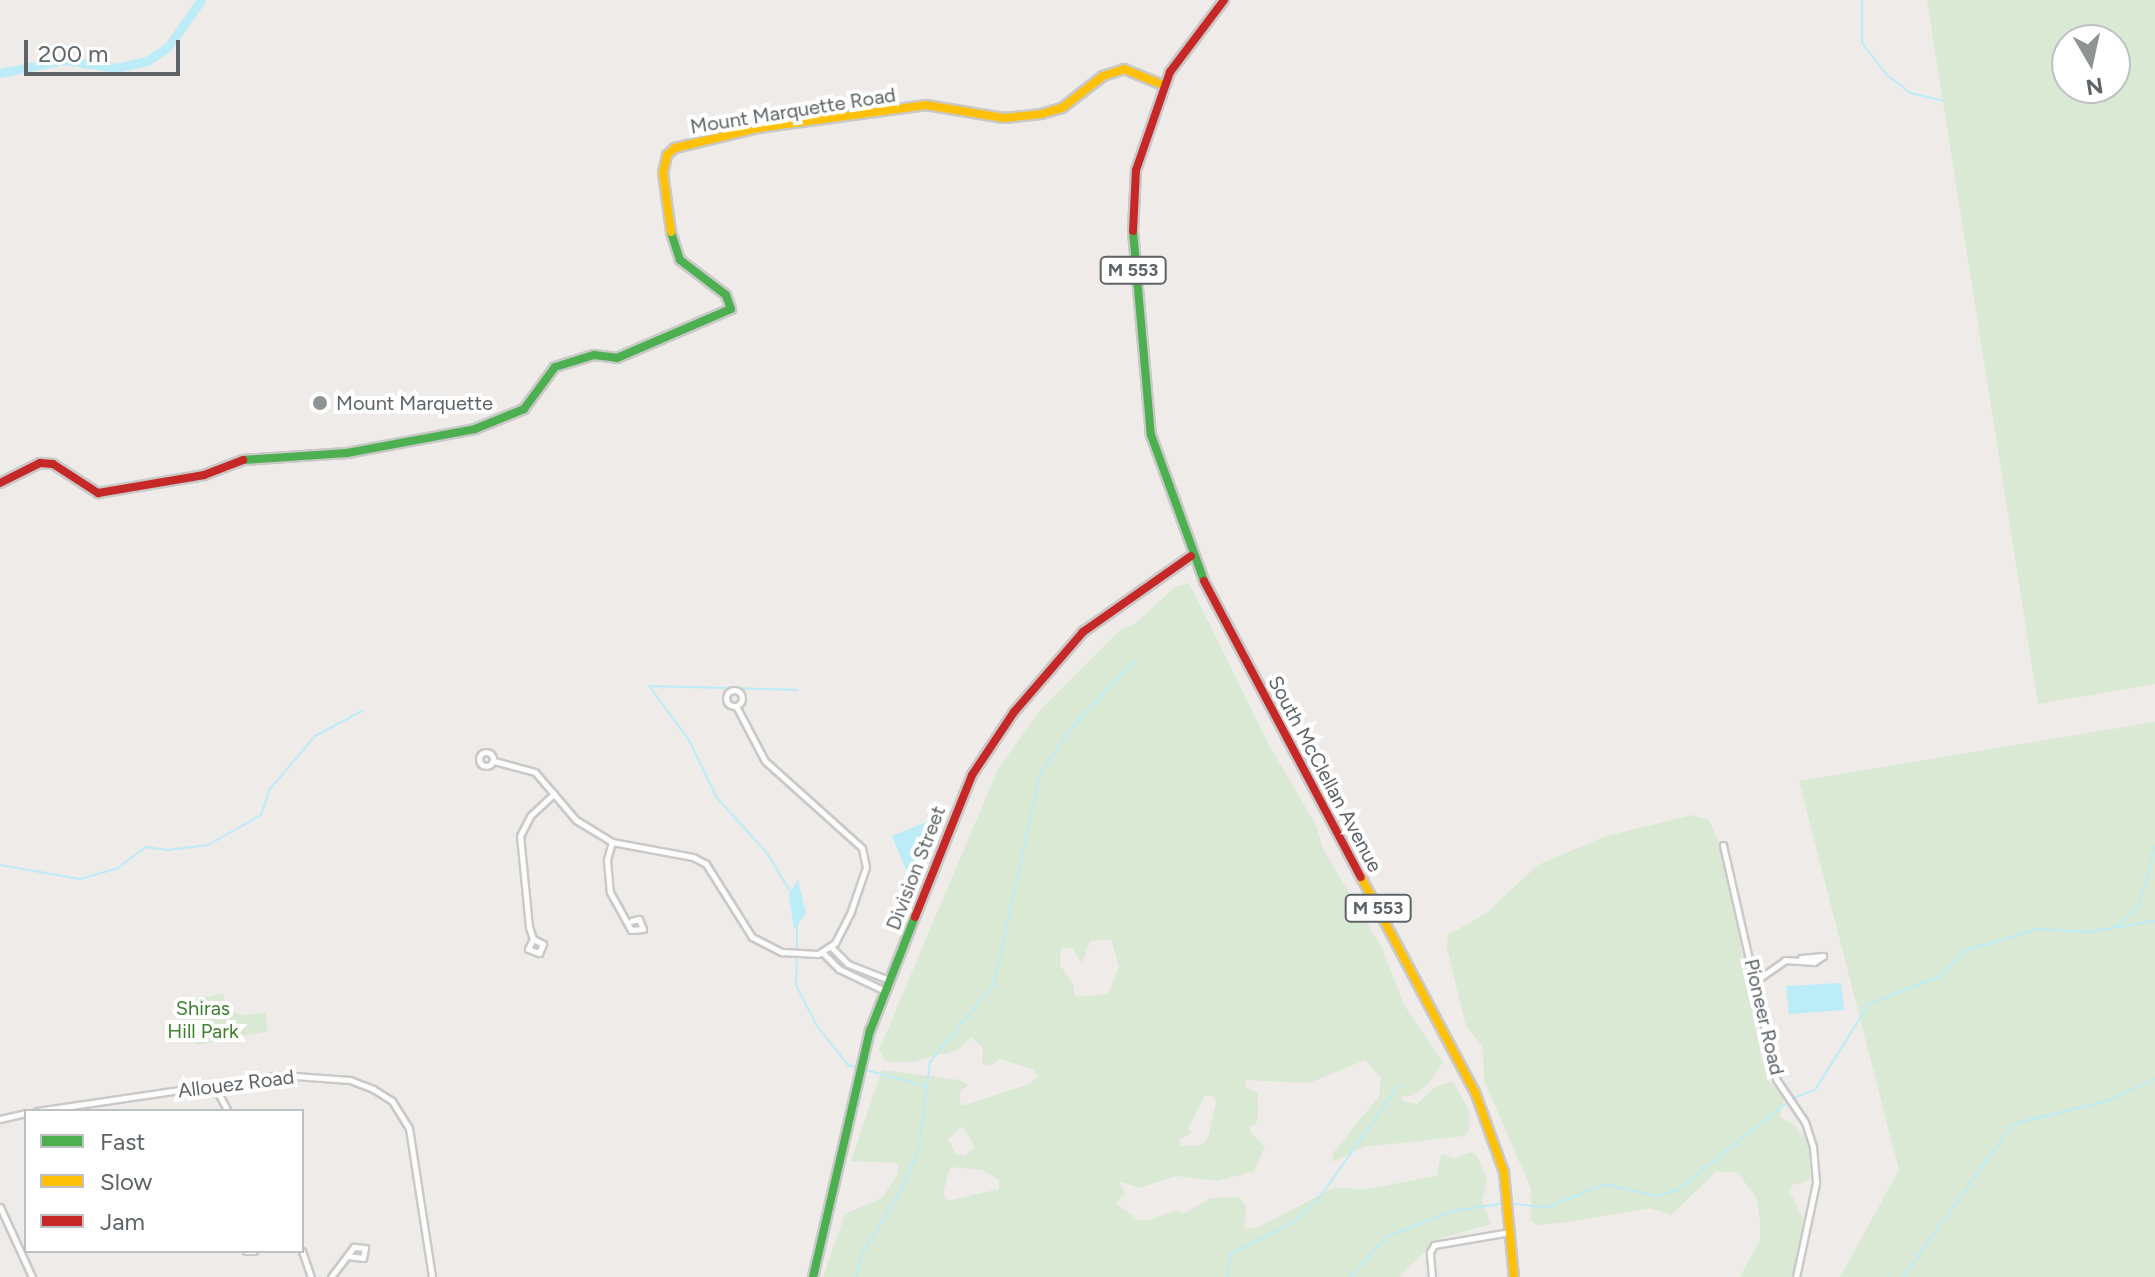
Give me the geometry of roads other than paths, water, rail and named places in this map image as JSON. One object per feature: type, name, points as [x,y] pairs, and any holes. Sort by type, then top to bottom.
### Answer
[{"type":"street","name":"M 553","points":[[1191,556],[1151,435],[1132,256],[1136,170],[1163,85],[1224,0]]},
{"type":"street","name":"Mount Marquette Road","points":[[0,483],[40,463],[53,464],[98,493],[204,475],[235,461],[347,453],[499,420],[524,409],[555,367],[594,355],[617,358],[731,309],[726,295],[680,260],[672,244],[663,173],[667,155],[675,148],[758,128],[926,105],[1004,118],[1051,112],[1111,72],[1124,69],[1163,85]]},
{"type":"street","name":"Division Street","points":[[813,1277],[870,1031],[953,813],[998,733],[1083,632],[1191,556]]},
{"type":"street","name":"South McClellan Avenue","points":[[1191,556],[1475,1092],[1504,1172],[1513,1232],[1514,1277]]},
{"type":"street","points":[[494,761],[535,772],[576,820],[612,842],[693,857],[716,876],[752,937],[782,952],[822,952],[831,947],[851,911],[866,867],[862,848],[765,761],[736,706]]},
{"type":"street","points":[[533,939],[520,836],[530,816],[554,794]]},
{"type":"street","points":[[612,842],[607,860],[610,892],[631,921]]},
{"type":"street","name":"Pioneer Road","points":[[1723,845],[1776,1079],[1805,1122],[1813,1147],[1816,1183],[1796,1277]]},
{"type":"street","points":[[831,947],[848,964],[889,980]]},
{"type":"street","points":[[822,952],[839,969],[885,991]]},
{"type":"street","points":[[1754,983],[1770,967],[1801,958]]},
{"type":"street","name":"Allouez Road","points":[[90,1108],[215,1087],[309,1076],[350,1080],[392,1101],[409,1128],[432,1277]]},
{"type":"street","points":[[215,1087],[227,1109]]},
{"type":"street","points":[[0,1119],[24,1113]]},
{"type":"street","points":[[0,1207],[32,1277]]},
{"type":"street","points":[[1432,1277],[1434,1245],[1513,1232]]},
{"type":"street","points":[[303,1253],[311,1277]]},
{"type":"street","points":[[331,1277],[347,1256]]},
{"type":"water","points":[[938,817],[918,880],[909,877],[892,836]]},
{"type":"water","points":[[798,880],[806,913],[794,930],[789,894]]},
{"type":"water","points":[[1841,983],[1844,1010],[1789,1014],[1786,986]]},
{"type":"waterway","points":[[0,73],[64,60],[116,68],[147,61],[168,47],[201,0]]},
{"type":"waterway","points":[[1862,0],[1862,43],[1886,74],[1910,93],[1944,101]]},
{"type":"waterway","points":[[856,1277],[863,1252],[901,1191],[919,1148],[930,1062],[994,984],[1040,774],[1073,726],[1137,658]]},
{"type":"waterway","points":[[790,891],[767,853],[717,798],[689,740],[649,686],[797,690]]},
{"type":"waterway","points":[[0,865],[80,879],[118,868],[146,847],[168,850],[208,845],[261,815],[270,789],[315,736],[364,710]]},
{"type":"waterway","points":[[2115,927],[2139,907],[2155,847]]},
{"type":"waterway","points":[[1350,1277],[1388,1236],[1453,1211],[1507,1203],[1545,1208],[1605,1184],[1656,1196],[1677,1190],[1793,1098],[1815,1090],[1869,1004],[1938,977],[1964,951],[2038,929],[2088,932],[2155,921]]},
{"type":"waterway","points":[[797,924],[797,950]]},
{"type":"waterway","points":[[797,956],[796,985],[817,1026],[848,1065],[925,1086]]},
{"type":"waterway","points":[[1903,1277],[2013,1124],[2107,1101],[2155,1079]]},
{"type":"waterway","points":[[1227,1277],[1231,1254],[1294,1221],[1317,1201],[1399,1085]]},
{"type":"place","name":"Mount Marquette","points":[[320,403]]},
{"type":"park label","name":"Shiras Hill Park","points":[[203,1020]]}]
